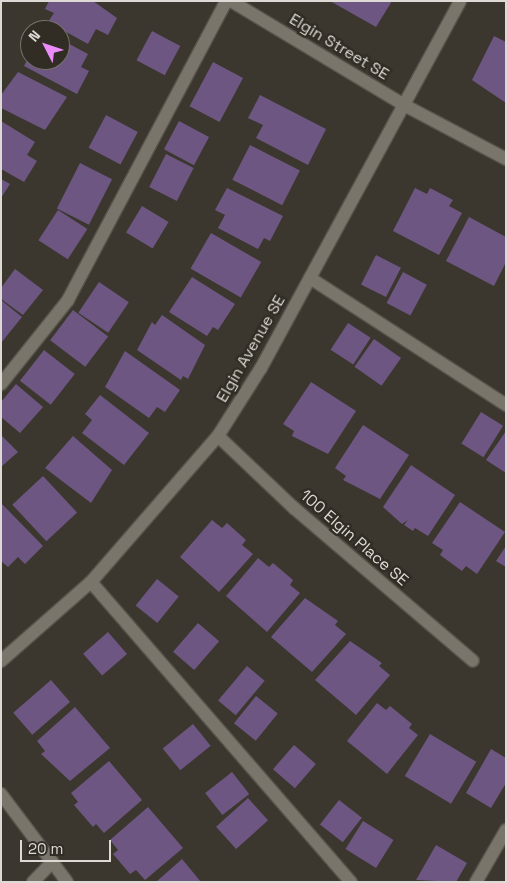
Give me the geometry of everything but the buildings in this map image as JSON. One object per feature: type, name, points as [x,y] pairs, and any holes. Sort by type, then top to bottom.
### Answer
[{"type":"street","points":[[1,384],[68,300],[226,1]]},
{"type":"street","name":"Elgin Street SE","points":[[231,1],[406,106],[506,159]]},
{"type":"street","name":"Elgin Avenue SE","points":[[1,661],[91,582],[218,436],[310,278],[406,106],[460,1]]},
{"type":"street","points":[[310,278],[506,405]]},
{"type":"street","name":"100 Elgin Place SE","points":[[218,436],[294,508],[473,661]]},
{"type":"street","points":[[91,582],[351,882]]},
{"type":"street","points":[[1,794],[68,882]]},
{"type":"street","points":[[476,882],[506,830]]},
{"type":"street","points":[[33,882],[52,862]]}]
